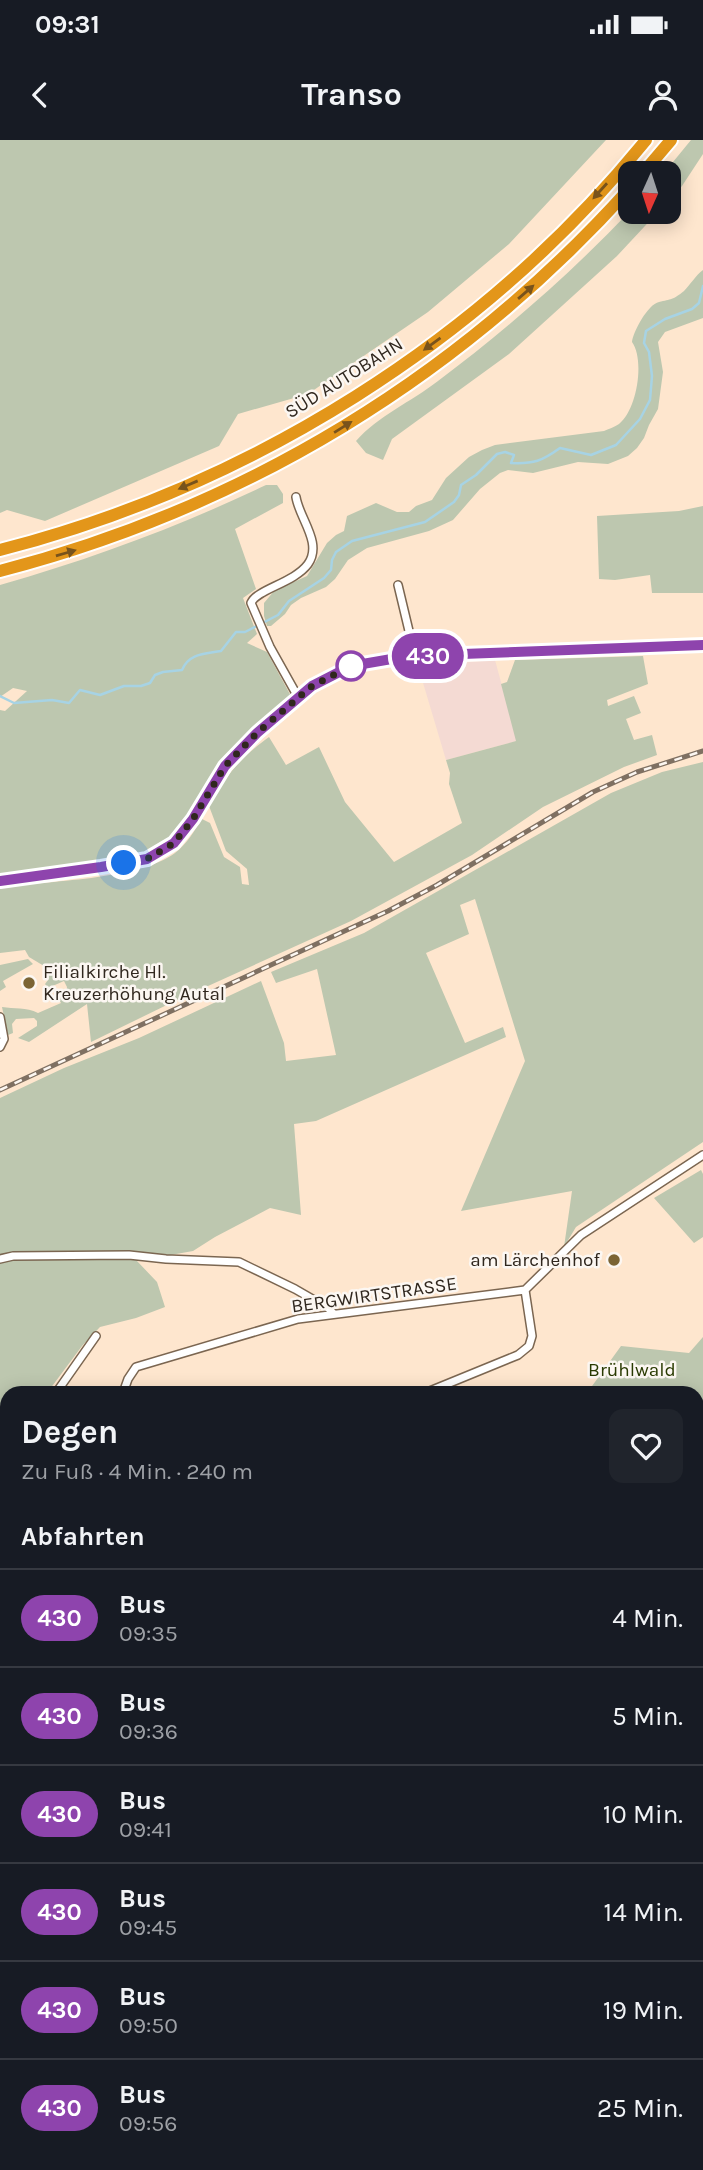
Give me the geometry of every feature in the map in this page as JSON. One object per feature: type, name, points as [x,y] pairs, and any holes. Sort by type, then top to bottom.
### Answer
[{"type":"highway","name":"SÜD AUTOBAHN","points":[[0,550],[95,522],[192,483],[274,443],[387,376],[446,334],[516,276],[584,209],[646,140]]},
{"type":"highway","points":[[653,161],[671,140]]},
{"type":"highway","name":"SÜD AUTOBAHN","points":[[0,571],[101,541],[200,502],[284,461],[350,422],[458,348],[528,291],[618,202]]},
{"type":"main road","points":[[0,881],[147,859],[174,843],[193,819],[225,766],[257,733],[299,697],[331,675],[351,666],[415,656],[703,645]]},
{"type":"street","points":[[296,497],[313,542],[313,556],[299,574],[254,598],[251,603],[270,647],[299,697]]},
{"type":"street","points":[[398,585],[415,656]]},
{"type":"street","points":[[0,1017],[4,1039],[0,1047]]},
{"type":"street","points":[[442,1386],[519,1355],[529,1346],[532,1336],[525,1290],[581,1236],[703,1155]]},
{"type":"street","points":[[0,1259],[13,1256],[129,1255],[239,1262],[295,1289],[333,1313]]},
{"type":"street","name":"BERGWIRTSTRASSE","points":[[126,1386],[136,1367],[298,1319],[525,1290]]},
{"type":"street","points":[[61,1386],[96,1336]]},
{"type":"shaded area","points":[[495,660],[517,741],[446,760],[418,666]]},
{"type":"green space","points":[[0,140],[606,140],[509,244],[428,312],[308,394],[238,414],[219,446],[45,521],[7,510],[0,513]]},
{"type":"green space","points":[[691,140],[703,140],[703,154],[681,187],[681,161],[674,161]]},
{"type":"green space","points":[[618,223],[647,224],[617,256],[509,354],[392,439],[383,460],[366,453],[356,441],[365,432],[488,342],[585,257]]},
{"type":"green space","points":[[703,270],[703,318],[665,332],[658,342],[663,372],[658,409],[644,438],[628,456],[608,464],[578,462],[533,473],[508,470],[500,473],[480,489],[453,520],[429,531],[367,548],[348,560],[326,587],[301,598],[271,626],[267,626],[264,603],[274,591],[307,576],[327,543],[344,531],[347,516],[376,503],[397,512],[409,512],[432,500],[446,478],[469,457],[495,445],[604,431],[619,424],[630,408],[637,384],[638,360],[632,342],[638,325],[655,304],[680,294]]},
{"type":"green space","points":[[266,485],[277,485],[283,494],[283,503],[235,529],[256,589],[243,598],[257,634],[247,643],[267,652],[292,698],[216,776],[184,824],[162,844],[143,854],[117,861],[0,875],[0,710],[5,711],[27,691],[13,688],[0,697],[0,585],[135,541]]},
{"type":"green space","points":[[703,506],[703,593],[652,593],[650,575],[615,580],[599,579],[597,516],[679,511]]},
{"type":"green space","points":[[643,656],[648,684],[607,700],[608,706],[634,696],[641,713],[626,719],[634,740],[652,735],[657,755],[624,767],[543,807],[472,855],[351,921],[91,1042],[87,1004],[29,1042],[18,1038],[37,1026],[34,1018],[16,1019],[12,1024],[13,1033],[8,1035],[2,1007],[38,1013],[61,1003],[58,998],[66,993],[67,987],[64,981],[48,988],[45,984],[49,971],[29,957],[25,950],[0,953],[0,887],[91,878],[139,869],[175,853],[202,819],[210,823],[224,857],[240,867],[242,884],[249,885],[247,869],[226,851],[209,806],[235,768],[269,737],[286,765],[319,747],[345,802],[394,862],[462,823],[449,784],[450,773],[446,760],[516,741],[501,684],[507,682],[515,660]]},
{"type":"green space","points":[[703,762],[703,1142],[576,1227],[564,1247],[572,1191],[461,1211],[525,1061],[475,899],[460,905],[469,934],[426,953],[465,1043],[503,1027],[506,1037],[316,1121],[294,1124],[301,1215],[270,1208],[193,1251],[137,1261],[157,1282],[165,1307],[100,1327],[52,1386],[0,1386],[0,1098],[64,1068],[139,1038],[261,981],[284,1043],[286,1061],[336,1055],[317,969],[276,983],[271,972],[364,933],[611,793],[662,772]]},
{"type":"green space","points":[[28,959],[33,964],[3,981],[6,987],[0,991],[0,965]]},
{"type":"green space","points":[[701,1170],[703,1237],[694,1243],[654,1198]]},
{"type":"green space","name":"Brühlwald","points":[[703,1337],[703,1386],[592,1386],[621,1346],[689,1353]]},
{"type":"waterway","points":[[0,696],[14,703],[52,700],[69,703],[80,690],[100,695],[124,686],[150,683],[155,675],[163,672],[182,670],[193,657],[221,651],[236,632],[245,632],[278,615],[289,601],[324,578],[331,570],[336,552],[352,541],[425,522],[454,502],[461,485],[476,475],[497,454],[505,452],[514,455],[511,463],[526,463],[543,459],[560,448],[591,455],[616,445],[640,419],[650,400],[652,376],[649,352],[644,343],[646,331],[665,319],[692,309],[699,303],[703,286]]},
{"type":"railway","points":[[0,1090],[388,911],[437,885],[593,792],[637,772],[703,751]]},
{"type":"bus line","name":"430","points":[[0,881],[147,859],[174,843],[193,819],[225,766],[257,733],[312,686],[351,666],[409,656],[703,645]]},
{"type":"place","name":"Filialkirche Hl. Kreuzerhöhung Autal","points":[[29,983]]},
{"type":"place","name":"am Lärchenhof","points":[[614,1260]]},
{"type":"route","points":[[124,863],[147,859],[174,843],[193,819],[225,766],[257,733],[312,686],[351,666]]}]
